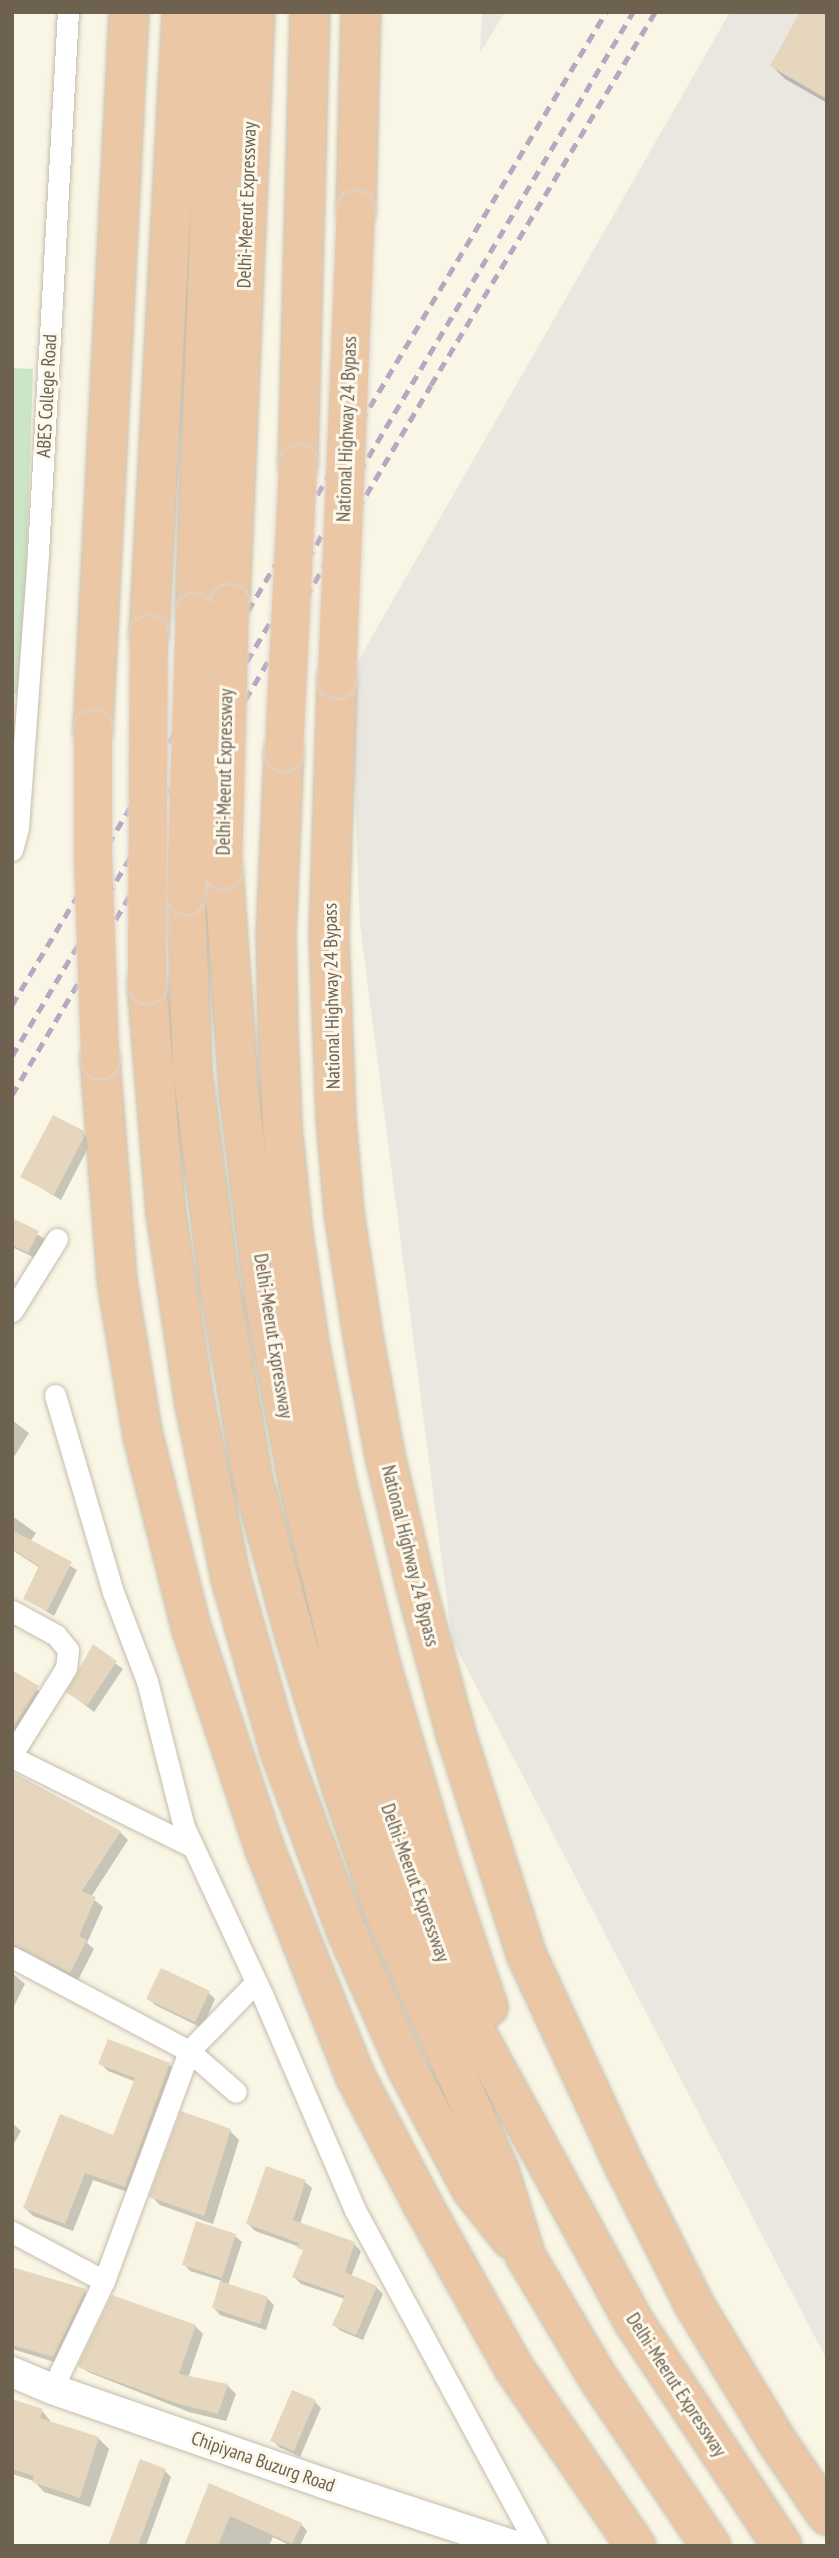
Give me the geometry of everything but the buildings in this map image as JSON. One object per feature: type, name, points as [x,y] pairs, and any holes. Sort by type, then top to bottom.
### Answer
[{"type":"highway","points":[[129,12],[93,730],[94,880],[100,1059],[119,1294],[144,1436],[191,1627],[267,1852],[357,2081],[514,2368],[636,2546]]},
{"type":"highway","points":[[181,12],[149,635],[146,984],[166,1214],[195,1405],[231,1579],[284,1763],[347,1932],[412,2078],[472,2190],[526,2257]]},
{"type":"highway","name":"Delhi-Meerut Expressway","points":[[217,12],[212,609],[223,869],[239,1093],[265,1304],[299,1485],[355,1708],[432,1938],[472,2020],[634,2322],[782,2546]]},
{"type":"highway","name":"Delhi-Meerut Expressway","points":[[255,12],[212,609],[186,895],[192,1071],[219,1282],[253,1480],[295,1636],[341,1785],[386,1914],[472,2020]]},
{"type":"highway","points":[[310,12],[298,464],[275,933],[278,1044],[291,1220],[309,1343],[336,1482],[381,1666],[440,1865],[472,2020]]},
{"type":"highway","name":"National Highway 24 Bypass","points":[[361,12],[328,935],[336,1119],[344,1213],[385,1456],[455,1731],[527,1956],[626,2169],[695,2306],[776,2440],[827,2515]]},
{"type":"highway","name":"Delhi-Meerut Expressway","points":[[472,2020],[453,2066],[499,2170],[526,2257],[598,2378],[711,2546]]},
{"type":"highway","points":[[544,2413],[552,2450],[565,2481],[605,2546]]},
{"type":"street","name":"ABES College Road","points":[[12,849],[18,827],[38,553],[68,12]]},
{"type":"street","points":[[12,1311],[57,1239]]},
{"type":"street","points":[[55,1395],[113,1592],[147,1681],[174,1796],[193,1847],[256,1982],[355,2210],[537,2546]]},
{"type":"street","points":[[12,1611],[57,1635],[68,1650],[66,1668],[12,1756],[193,1847]]},
{"type":"street","points":[[12,1957],[189,2051],[236,2092]]},
{"type":"street","points":[[52,2389],[104,2281],[189,2051],[256,1982]]},
{"type":"street","points":[[12,2232],[104,2281]]},
{"type":"street","name":"Chipiyana Buzurg Road","points":[[12,2372],[52,2389],[515,2546]]},
{"type":"shaded area","points":[[482,12],[505,12],[480,53]]},
{"type":"shaded area","points":[[730,12],[827,12],[827,2360],[452,1640],[360,925],[350,675]]},
{"type":"green space","points":[[12,368],[33,369],[22,694],[13,694],[12,701]]},
{"type":"railway","points":[[12,1005],[606,12]]},
{"type":"railway","points":[[12,1056],[633,12]]},
{"type":"railway","points":[[12,1095],[431,385],[655,12]]}]
